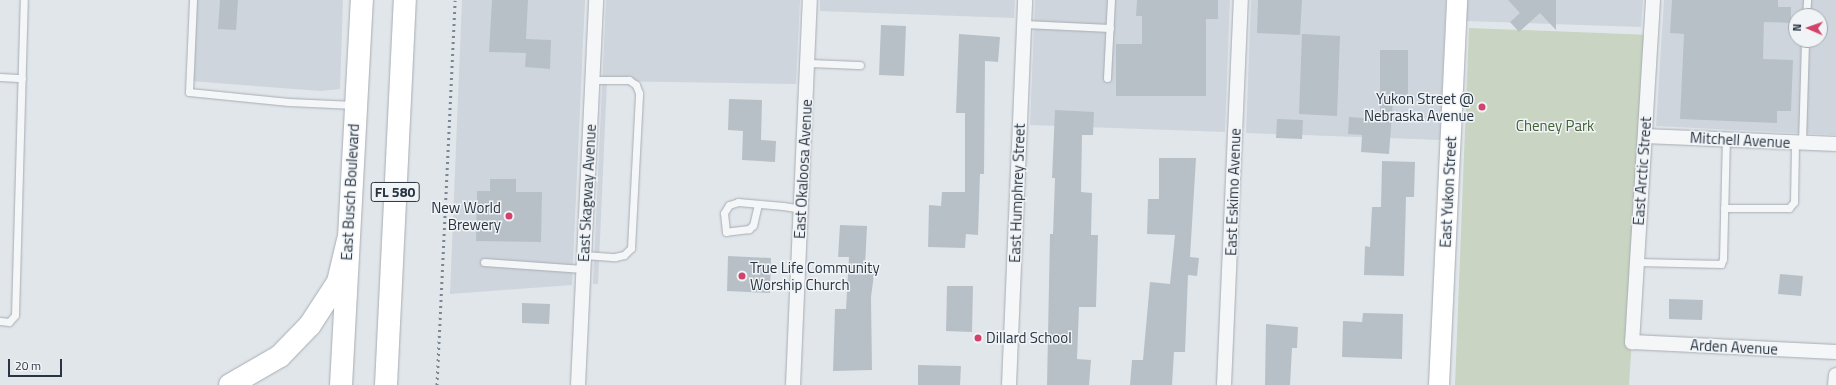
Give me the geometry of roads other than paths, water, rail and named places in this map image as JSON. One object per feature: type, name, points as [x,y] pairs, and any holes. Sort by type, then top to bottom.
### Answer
[{"type":"main road","name":"East Busch Boulevard","points":[[341,385],[355,105],[362,0]]},
{"type":"main road","name":"FL 580","points":[[386,385],[405,0]]},
{"type":"main road","points":[[230,385],[280,356],[310,325],[338,282],[348,240]]},
{"type":"street","name":"East Skagway Avenue","points":[[578,385],[596,0]]},
{"type":"street","name":"East Okaloosa Avenue","points":[[793,385],[810,0]]},
{"type":"street","name":"East Humphrey Street","points":[[1009,385],[1025,0]]},
{"type":"street","name":"East Eskimo Avenue","points":[[1224,385],[1241,0]]},
{"type":"street","name":"East Yukon Street","points":[[1439,385],[1457,0]]},
{"type":"street","name":"East Arctic Street","points":[[1632,342],[1653,0]]},
{"type":"street","name":"Mitchell Avenue","points":[[1645,136],[1836,144]]},
{"type":"street","name":"Arden Avenue","points":[[1632,342],[1836,352]]},
{"type":"street","points":[[1835,385],[1836,375]]},
{"type":"lane","points":[[0,322],[9,322],[15,315],[24,0]]},
{"type":"lane","points":[[193,0],[189,92],[289,102],[355,105]]},
{"type":"lane","points":[[1107,78],[1112,0]]},
{"type":"lane","points":[[1024,24],[1110,28]]},
{"type":"lane","points":[[1724,208],[1789,208],[1794,202],[1805,48]]},
{"type":"lane","points":[[807,63],[860,65]]},
{"type":"lane","points":[[0,76],[22,78]]},
{"type":"lane","points":[[484,262],[583,262],[624,255],[631,248],[639,93],[636,85],[629,80],[592,80]]},
{"type":"lane","points":[[1637,262],[1721,264],[1723,260],[1726,139]]},
{"type":"lane","points":[[758,204],[753,225],[749,229],[726,232],[724,214],[728,205],[738,202],[758,204],[801,209]]},
{"type":"railway","points":[[437,385],[455,0]]},
{"type":"place","name":"Yukon Street @ Nebraska Avenue","points":[[1482,107]]},
{"type":"place","name":"New World Brewery","points":[[509,216]]},
{"type":"place","name":"True Life Community Worship Church","points":[[742,276]]},
{"type":"place","name":"Dillard School","points":[[978,338]]},
{"type":"park label","name":"Cheney Park","points":[[1555,126]]}]
